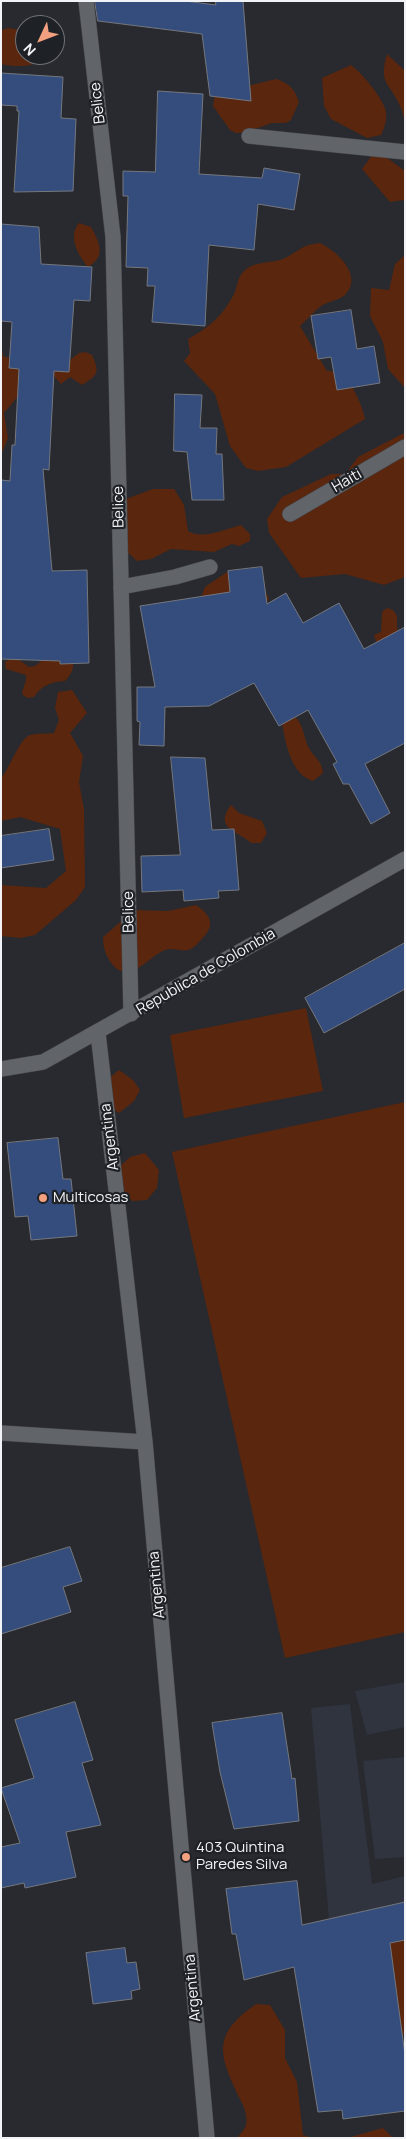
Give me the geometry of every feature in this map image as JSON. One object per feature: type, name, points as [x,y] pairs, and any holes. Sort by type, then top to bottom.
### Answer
[{"type":"street","name":"Belice","points":[[86,1],[113,237],[131,1014]]},
{"type":"street","points":[[249,136],[405,152]]},
{"type":"street","name":"Haiti","points":[[290,514],[405,447]]},
{"type":"street","points":[[121,587],[175,577],[210,567]]},
{"type":"street","name":"Republica de Colombia","points":[[1,1070],[43,1062],[402,865]]},
{"type":"street","name":"Argentina","points":[[98,1033],[145,1442],[206,2138]]},
{"type":"street","points":[[1,1433],[145,1442]]},
{"type":"shaded area","points":[[15,29],[15,65],[30,65],[14,66],[1,64],[1,30]]},
{"type":"shaded area","points":[[387,54],[405,71],[405,122],[401,108],[386,83],[384,72]]},
{"type":"shaded area","points":[[351,65],[370,85],[385,108],[386,122],[381,135],[367,138],[331,119],[324,106],[322,78]]},
{"type":"shaded area","points":[[276,79],[291,87],[299,102],[291,120],[286,123],[272,123],[244,133],[236,133],[230,130],[213,106],[215,94]]},
{"type":"shaded area","points":[[376,150],[405,171],[404,200],[390,202],[362,169]]},
{"type":"shaded area","points":[[79,223],[91,227],[99,243],[98,258],[88,267],[78,252],[74,240],[74,234]]},
{"type":"shaded area","points":[[320,243],[340,258],[350,272],[352,280],[350,288],[345,295],[320,307],[300,326],[327,371],[338,372],[343,375],[352,386],[362,407],[365,419],[286,467],[258,471],[246,468],[230,446],[215,394],[184,361],[190,353],[188,339],[208,326],[225,309],[234,294],[239,278],[245,270],[255,265],[280,260],[305,247]]},
{"type":"shaded area","points":[[405,255],[405,388],[388,369],[383,342],[370,316],[371,288],[389,290],[395,264]]},
{"type":"shaded area","points":[[1,342],[3,356],[15,360],[29,383],[4,413],[8,438],[1,455]]},
{"type":"shaded area","points":[[86,352],[92,355],[95,361],[97,370],[94,376],[82,385],[70,377],[61,384],[52,374],[79,353]]},
{"type":"shaded area","points":[[405,434],[405,577],[384,585],[345,574],[301,578],[269,533],[267,519],[282,497],[331,474],[345,474],[358,457]]},
{"type":"shaded area","points":[[153,489],[174,489],[184,505],[188,531],[207,534],[241,525],[250,534],[250,541],[239,546],[232,544],[214,552],[171,549],[151,559],[137,561],[126,551],[128,536],[119,508],[123,500]]},
{"type":"shaded area","points":[[227,572],[246,575],[257,582],[269,598],[266,604],[201,597],[205,587]]},
{"type":"shaded area","points":[[387,608],[393,610],[397,616],[397,628],[405,647],[384,667],[374,635],[381,632],[382,612]]},
{"type":"shaded area","points":[[69,651],[73,667],[65,681],[51,683],[34,697],[27,698],[22,694],[26,675],[6,669],[5,662],[11,658],[18,659],[29,667],[35,666],[52,653]]},
{"type":"shaded area","points":[[72,690],[87,713],[70,733],[83,756],[79,782],[84,809],[85,887],[76,900],[35,935],[20,938],[1,936],[1,885],[46,888],[66,871],[60,829],[20,817],[1,821],[1,778],[26,738],[33,734],[54,733],[59,720],[55,708],[58,692]]},
{"type":"shaded area","points":[[293,715],[297,718],[307,744],[322,769],[323,773],[313,781],[305,778],[299,772],[287,748],[282,722]]},
{"type":"shaded area","points":[[231,805],[239,813],[262,821],[267,833],[261,843],[251,843],[229,828],[225,819]]},
{"type":"shaded area","points":[[196,905],[209,917],[210,926],[205,936],[192,949],[165,950],[133,971],[126,972],[119,970],[108,959],[104,949],[103,937],[134,910],[168,911]]},
{"type":"shaded area","points":[[306,1008],[323,1091],[184,1118],[170,1035]]},
{"type":"shaded area","points":[[119,1070],[133,1080],[140,1090],[134,1101],[119,1113],[109,1107],[108,1079]]},
{"type":"shaded area","points":[[405,1102],[405,1632],[285,1658],[172,1152]]},
{"type":"shaded area","points":[[145,1153],[159,1170],[157,1188],[147,1200],[132,1201],[120,1186],[116,1170],[130,1157]]},
{"type":"shaded area","points":[[405,1682],[405,1727],[367,1735],[355,1691]]},
{"type":"shaded area","points":[[350,1704],[372,1884],[405,1876],[405,1902],[329,1920],[311,1708]]},
{"type":"shaded area","points":[[405,1757],[405,1857],[375,1859],[363,1761]]},
{"type":"shaded area","points":[[405,1924],[405,2037],[390,2016],[353,1935]]},
{"type":"shaded area","points":[[256,2004],[270,2005],[285,2030],[285,2058],[297,2082],[303,2135],[313,2138],[237,2138],[244,2130],[246,2115],[227,2070],[223,2047],[226,2036],[232,2026]]},
{"type":"shaded area","points":[[383,2128],[393,2138],[347,2138]]},
{"type":"building","points":[[95,1],[185,1],[216,5],[215,1],[243,1],[251,101],[210,96],[202,34],[98,21]]},
{"type":"building","points":[[1,73],[63,77],[61,118],[76,119],[73,191],[14,192],[19,111],[17,111],[17,106],[1,105]]},
{"type":"building","points":[[158,91],[203,94],[199,174],[262,178],[264,168],[300,174],[294,210],[258,204],[254,250],[209,245],[205,326],[152,322],[155,286],[147,286],[148,268],[126,267],[128,196],[123,196],[123,171],[155,172]]},
{"type":"building","points":[[1,224],[39,227],[41,264],[92,267],[90,301],[74,300],[69,372],[54,371],[49,470],[43,469],[52,571],[87,570],[89,663],[60,664],[60,661],[1,659],[1,480],[10,481],[12,445],[15,445],[19,369],[9,368],[12,322],[1,321]]},
{"type":"building","points":[[351,310],[357,349],[374,346],[380,383],[337,390],[331,357],[318,359],[311,316]]},
{"type":"building","points":[[175,394],[202,395],[200,428],[217,428],[216,454],[222,454],[224,500],[192,500],[187,452],[174,451]]},
{"type":"building","points":[[262,567],[267,604],[286,593],[303,623],[339,603],[364,649],[405,627],[405,743],[365,764],[390,813],[371,824],[349,784],[343,784],[333,764],[337,762],[308,710],[279,726],[254,683],[209,706],[165,707],[164,746],[139,745],[140,722],[137,721],[137,687],[155,687],[140,606],[230,592],[228,571]]},
{"type":"building","points":[[171,757],[205,758],[212,830],[234,829],[239,890],[218,891],[219,898],[184,901],[183,890],[142,892],[141,856],[180,855]]},
{"type":"building","points":[[49,829],[54,860],[1,868],[1,836]]},
{"type":"building","points":[[405,943],[405,989],[324,1033],[305,998]]},
{"type":"building","name":"Multicosas","points":[[58,1138],[63,1179],[71,1179],[77,1236],[31,1240],[28,1216],[15,1217],[7,1143]]},
{"type":"building","points":[[70,1547],[82,1581],[63,1587],[71,1612],[1,1634],[1,1568]]},
{"type":"building","points":[[75,1702],[93,1760],[82,1763],[101,1825],[66,1832],[76,1877],[25,1888],[24,1883],[1,1888],[1,1847],[20,1843],[1,1788],[34,1778],[15,1720]]},
{"type":"building","points":[[282,1713],[292,1779],[295,1778],[299,1821],[234,1829],[220,1772],[212,1723]]},
{"type":"building","points":[[297,1881],[302,1925],[405,1902],[405,1940],[390,1943],[405,2055],[405,2111],[343,2119],[342,2110],[318,2112],[294,1967],[244,1980],[236,1934],[232,1934],[226,1889]]},
{"type":"building","points":[[125,1948],[127,1963],[136,1962],[140,1989],[131,1991],[132,1999],[93,2004],[86,1953]]},
{"type":"place","name":"Multicosas","points":[[43,1198]]},
{"type":"place","name":"403 Quintina Paredes Silva","points":[[186,1857]]}]
